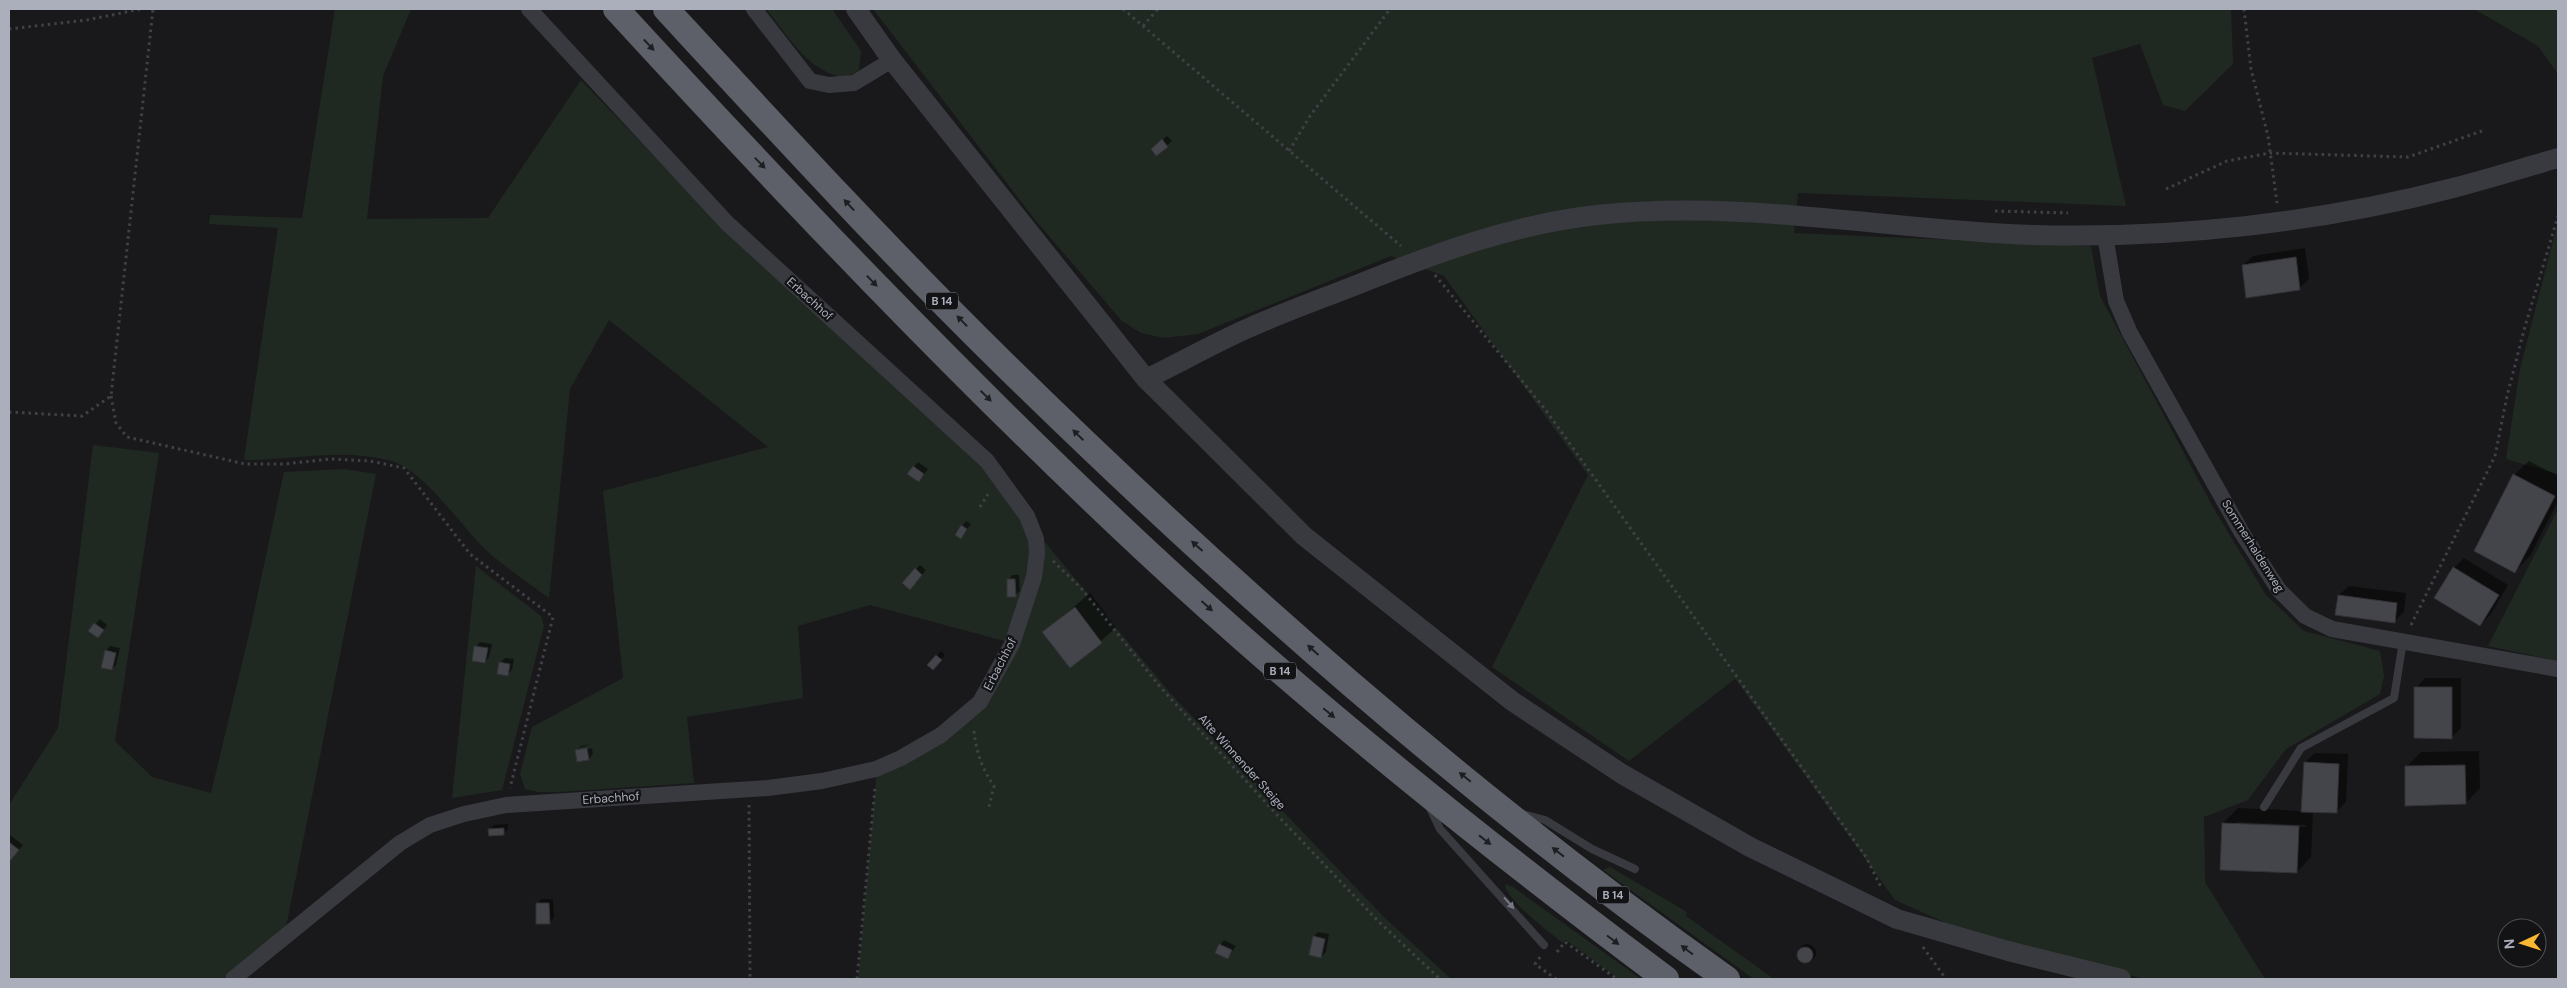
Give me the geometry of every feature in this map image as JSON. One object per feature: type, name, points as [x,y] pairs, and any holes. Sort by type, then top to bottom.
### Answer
[{"type":"highway","name":"B 14","points":[[616,9],[858,266],[1080,488],[1239,635],[1420,788],[1576,912],[1666,979]]},
{"type":"highway","name":"B 14","points":[[666,9],[889,247],[998,359],[1156,510],[1343,677],[1502,808],[1601,886],[1726,979]]},
{"type":"street","name":"Erbachhof","points":[[233,979],[400,843],[430,825],[464,814],[506,805],[750,790],[822,781],[876,769],[901,758],[941,735],[980,702],[1012,644],[1034,577],[1037,553],[1036,539],[1028,516],[987,461],[727,223],[529,9]]},
{"type":"street","points":[[754,9],[810,81],[829,85],[854,83],[892,60]]},
{"type":"street","points":[[856,9],[892,60],[1146,379],[1304,536],[1512,701],[1622,774],[1750,848],[1897,919],[2008,951],[2121,979]]},
{"type":"street","points":[[1146,379],[1246,329],[1418,260],[1483,238],[1542,224],[1595,215],[1672,209],[2035,235],[2105,235],[2200,230],[2282,221],[2375,206],[2452,189],[2558,158]]},
{"type":"street","name":"Sommerhaldenweg","points":[[2105,235],[2116,300],[2130,333],[2242,533],[2279,590],[2305,616],[2332,630],[2558,669]]},
{"type":"lane","points":[[2264,807],[2301,748],[2394,698],[2403,641]]},
{"type":"lane","points":[[1420,788],[1440,829],[1544,949]]},
{"type":"lane","points":[[1502,808],[1545,820],[1592,849],[1635,869]]},
{"type":"path","points":[[9,29],[88,20],[141,9]]},
{"type":"path","points":[[154,9],[111,396],[116,423],[127,436],[245,464],[284,464],[331,459],[370,461],[404,468],[470,554],[553,617],[506,805]]},
{"type":"path","points":[[1124,9],[1440,279],[1545,409],[1866,857],[1897,919]]},
{"type":"path","points":[[1143,26],[1158,9]]},
{"type":"path","points":[[1289,151],[1310,116],[1390,9]]},
{"type":"path","points":[[2244,9],[2251,69],[2270,153],[2282,221]]},
{"type":"path","points":[[2166,189],[2227,160],[2270,153],[2408,157],[2482,131]]},
{"type":"path","points":[[2403,641],[2496,456],[2507,396],[2524,330],[2558,216]]},
{"type":"path","points":[[9,412],[82,416],[111,396]]},
{"type":"path","name":"Alte Winnender Steige","points":[[1037,553],[1052,559],[1081,588],[1161,688],[1279,817],[1379,922],[1440,979]]},
{"type":"path","points":[[971,710],[976,751],[986,775],[994,786],[989,807]]},
{"type":"path","points":[[857,979],[876,769]]},
{"type":"path","points":[[750,790],[750,979]]},
{"type":"path","points":[[1556,954],[1565,942],[1617,979]]},
{"type":"path","points":[[1921,945],[1946,979]]},
{"type":"path","points":[[1544,949],[1536,964],[1556,979]]},
{"type":"shaded area","points":[[335,9],[411,9],[383,76],[367,219],[488,218],[581,80],[719,224],[980,464],[1172,695],[1383,916],[1451,979],[858,979],[877,769],[957,723],[1012,643],[870,605],[798,626],[803,698],[687,717],[694,783],[559,792],[539,792],[525,789],[520,774],[532,727],[623,678],[603,491],[768,447],[609,320],[570,389],[549,598],[492,556],[427,485],[401,465],[388,460],[352,455],[244,460],[278,228],[209,224],[210,215],[302,218]]},
{"type":"shaded area","points":[[766,9],[832,9],[861,51],[859,70],[845,78],[820,68],[800,52]]},
{"type":"shaded area","points":[[873,9],[2231,9],[2233,64],[2185,111],[2163,105],[2140,44],[2092,58],[2126,206],[1798,193],[1794,233],[2091,246],[2100,296],[2214,509],[2266,595],[2304,631],[2380,651],[2384,676],[2380,694],[2286,749],[2248,800],[2204,817],[2205,882],[2265,979],[2145,979],[2002,942],[1946,923],[1895,900],[1718,655],[1735,679],[1629,761],[1492,667],[1588,475],[1444,276],[1391,256],[1198,334],[1164,338],[1141,333],[1122,321],[1036,221]]},
{"type":"shaded area","points":[[2474,9],[2558,9],[2558,74],[2538,46]]},
{"type":"shaded area","points":[[2558,221],[2558,474],[2506,459],[2520,369]]},
{"type":"shaded area","points":[[93,445],[159,453],[115,741],[152,777],[211,793],[250,630],[284,472],[344,469],[376,474],[286,927],[222,979],[9,979],[9,805],[58,728]]},
{"type":"shaded area","points":[[2558,509],[2558,661],[2488,646]]},
{"type":"shaded area","points":[[476,566],[541,616],[544,626],[502,790],[452,798]]},
{"type":"shaded area","points":[[1610,867],[1687,912],[1686,916],[1774,979],[1754,979],[1603,870]]},
{"type":"shaded area","points":[[1505,884],[1513,887],[1641,979],[1619,979],[1566,940],[1563,943],[1519,906],[1506,890]]},
{"type":"building","points":[[1162,139],[1168,147],[1156,156],[1151,149]]},
{"type":"building","points":[[2296,257],[2300,290],[2246,298],[2242,265]]},
{"type":"building","points":[[913,466],[924,474],[919,482],[907,474]]},
{"type":"building","points":[[2513,474],[2555,496],[2515,573],[2474,551]]},
{"type":"building","points":[[961,525],[967,529],[961,539],[955,535]]},
{"type":"building","points":[[2453,567],[2499,595],[2480,626],[2434,598]]},
{"type":"building","points":[[915,568],[922,575],[910,590],[902,583]]},
{"type":"building","points":[[1007,579],[1015,579],[1016,597],[1007,597]]},
{"type":"building","points":[[2338,595],[2397,603],[2395,623],[2335,615]]},
{"type":"building","points":[[1075,607],[1102,643],[1070,668],[1042,632]]},
{"type":"building","points":[[94,623],[104,630],[98,638],[88,631]]},
{"type":"building","points":[[474,646],[488,648],[485,663],[472,661]]},
{"type":"building","points":[[105,650],[116,653],[112,670],[101,668]]},
{"type":"building","points":[[936,655],[942,660],[933,670],[927,665]]},
{"type":"building","points":[[499,662],[510,664],[508,676],[497,674]]},
{"type":"building","points":[[2414,687],[2452,687],[2452,739],[2414,738]]},
{"type":"building","points":[[587,748],[589,760],[577,762],[575,750]]},
{"type":"building","points":[[2304,762],[2339,764],[2337,813],[2301,812]]},
{"type":"building","points":[[2465,765],[2466,804],[2405,806],[2405,766]]},
{"type":"building","points":[[2222,823],[2299,826],[2297,873],[2220,870]]},
{"type":"building","points":[[504,828],[504,835],[489,836],[488,829]]},
{"type":"building","points":[[9,842],[19,850],[9,862]]},
{"type":"building","points":[[536,903],[549,903],[550,924],[536,924]]},
{"type":"building","points":[[1313,936],[1325,939],[1321,958],[1309,955]]},
{"type":"building","points":[[1219,944],[1232,950],[1228,959],[1215,953]]},
{"type":"building","points":[[1805,947],[1813,955],[1805,963],[1797,955]]}]
